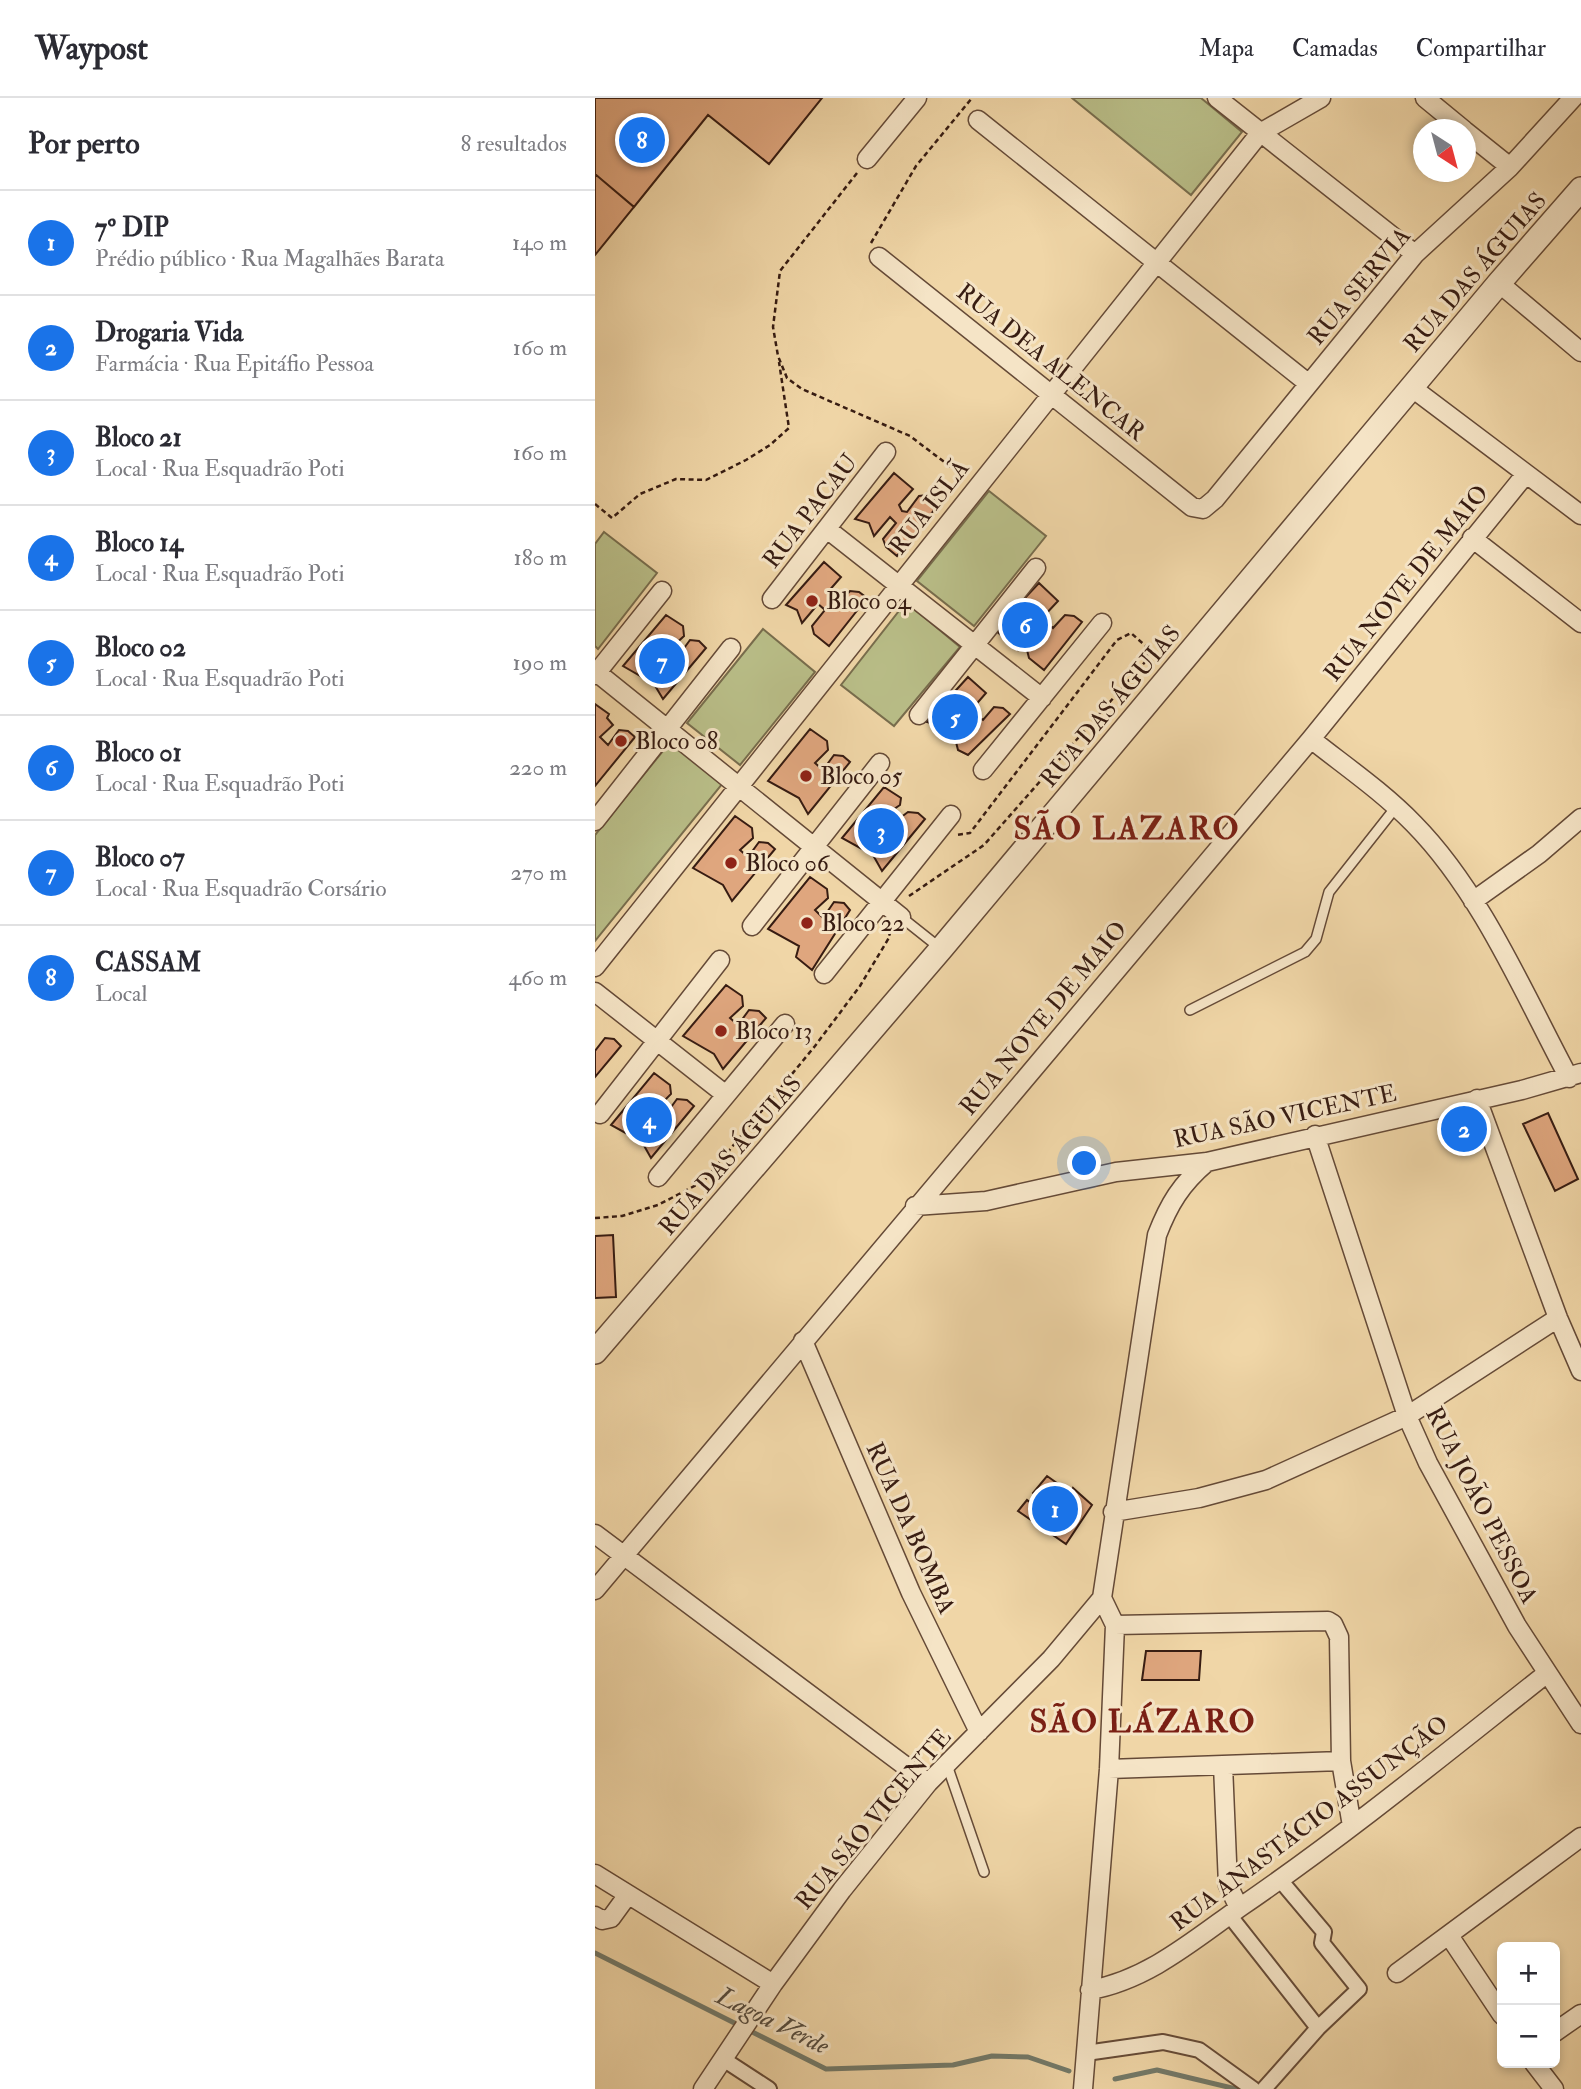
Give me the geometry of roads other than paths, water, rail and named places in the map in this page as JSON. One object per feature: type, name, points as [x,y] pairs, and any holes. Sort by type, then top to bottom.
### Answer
[{"type":"street","points":[[867,159],[917,98]]},
{"type":"street","points":[[1217,98],[1415,254]]},
{"type":"street","name":"RUA ISLÃ","points":[[595,967],[1260,133],[1321,98]]},
{"type":"street","points":[[1425,98],[1451,119]]},
{"type":"street","name":"RUA SERVIA","points":[[1192,507],[1203,509],[1215,499],[1415,254],[1510,167],[1573,98]]},
{"type":"street","points":[[978,120],[1309,384]]},
{"type":"street","points":[[1476,139],[1510,167]]},
{"type":"street","name":"RUA DAS ÁGUIAS","points":[[595,1352],[941,949],[1411,387],[1581,189]]},
{"type":"street","name":"RUA DEA ALENCAR","points":[[879,257],[1192,507]]},
{"type":"street","points":[[1499,283],[1581,352]]},
{"type":"street","points":[[1411,387],[1581,515]]},
{"type":"street","name":"RUA PACAU","points":[[772,599],[885,452]]},
{"type":"street","name":"RUA NOVE DE MAIO","points":[[595,1590],[915,1206],[1311,739],[1525,475]]},
{"type":"street","points":[[827,528],[1042,698]]},
{"type":"street","points":[[1472,538],[1581,623]]},
{"type":"street","points":[[919,715],[1036,568]]},
{"type":"street","points":[[661,591],[596,673],[890,908]]},
{"type":"street","points":[[983,770],[1102,623]]},
{"type":"street","points":[[595,821],[731,648]]},
{"type":"street","points":[[1311,739],[1396,807],[1439,854],[1473,901],[1575,1076]]},
{"type":"street","points":[[751,926],[880,763]]},
{"type":"street","points":[[824,974],[890,908],[951,815]]},
{"type":"street","points":[[1473,901],[1578,826]]},
{"type":"street","points":[[600,1114],[720,960]]},
{"type":"street","points":[[595,992],[726,1095]]},
{"type":"street","points":[[658,1177],[785,1024]]},
{"type":"street","name":"RUA SÃO VICENTE","points":[[915,1206],[986,1201],[1116,1172],[1207,1162],[1575,1076]]},
{"type":"street","points":[[1477,1099],[1558,1318],[1581,1371]]},
{"type":"street","name":"RUA JOÃO PESSOA","points":[[1315,1135],[1406,1416],[1482,1564],[1546,1674],[1581,1724]]},
{"type":"street","points":[[1083,2089],[1109,1769],[1115,1625],[1102,1598],[1113,1512],[1157,1234],[1170,1201],[1183,1182],[1207,1162]]},
{"type":"street","points":[[1113,1512],[1199,1498],[1266,1480],[1406,1416],[1558,1318]]},
{"type":"street","name":"RUA DA BOMBA","points":[[803,1341],[911,1593],[979,1732]]},
{"type":"street","points":[[595,1534],[928,1783]]},
{"type":"street","name":"RUA SÃO VICENTE","points":[[703,2089],[773,1984],[842,1890],[928,1783],[1051,1659],[1102,1598]]},
{"type":"street","points":[[1115,1625],[1328,1621],[1333,1624],[1339,1637],[1341,1761],[1352,1826]]},
{"type":"street","name":"RUA ANASTÁCIO ASSUNÇÃO","points":[[1090,1990],[1133,1979],[1281,1881],[1546,1674]]},
{"type":"street","points":[[1109,1769],[1341,1761]]},
{"type":"street","points":[[1223,1765],[1228,1885],[1234,1912],[1318,2028]]},
{"type":"street","points":[[1397,1973],[1450,1937],[1581,1837]]},
{"type":"street","points":[[595,1874],[773,1984]]},
{"type":"street","points":[[1265,2089],[1318,2028],[1359,1989],[1322,1943],[1324,1932],[1281,1881]]},
{"type":"street","points":[[595,1916],[602,1920],[611,1918],[627,1896]]},
{"type":"street","points":[[1450,1937],[1497,2008]]},
{"type":"street","points":[[1560,2029],[1581,2014]]},
{"type":"street","points":[[1086,2053],[1163,2042],[1199,2050],[1253,2089]]},
{"type":"street","points":[[723,2059],[769,2089]]},
{"type":"street","points":[[1538,2068],[1554,2089]]},
{"type":"lane","points":[[1190,1010],[1305,952],[1316,939],[1329,892],[1396,807]]},
{"type":"lane","points":[[890,908],[941,949]]},
{"type":"lane","points":[[947,1765],[984,1871]]},
{"type":"waterway","name":"Lagoa Verde","points":[[595,1953],[826,2069],[953,2065],[992,2056],[1028,2057],[1069,2071]]},
{"type":"waterway","name":"Lagoa Verde","points":[[1115,2079],[1157,2070],[1236,2089]]},
{"type":"place","name":"CASSAM","points":[[642,140]]},
{"type":"place","name":"Bloco 04","points":[[812,601]]},
{"type":"place","name":"Bloco 01","points":[[1025,625]]},
{"type":"place","name":"Bloco 07","points":[[662,661]]},
{"type":"place","name":"Bloco 02","points":[[955,717]]},
{"type":"place","name":"Bloco 08","points":[[621,741]]},
{"type":"place","name":"Bloco 05","points":[[806,776]]},
{"type":"place","name":"Bloco 21","points":[[881,831]]},
{"type":"place","name":"Bloco 06","points":[[731,863]]},
{"type":"place","name":"Bloco 22","points":[[807,923]]},
{"type":"place","name":"Bloco 13","points":[[721,1031]]},
{"type":"place","name":"Bloco 14","points":[[649,1120]]},
{"type":"place","name":"Drogaria Vida","points":[[1464,1129]]},
{"type":"place","name":"7º DIP","points":[[1055,1509]]},
{"type":"district","name":"SÃO LAZARO","points":[[1127,828]]},
{"type":"district","name":"SÃO LÁZARO","points":[[1143,1721]]}]
